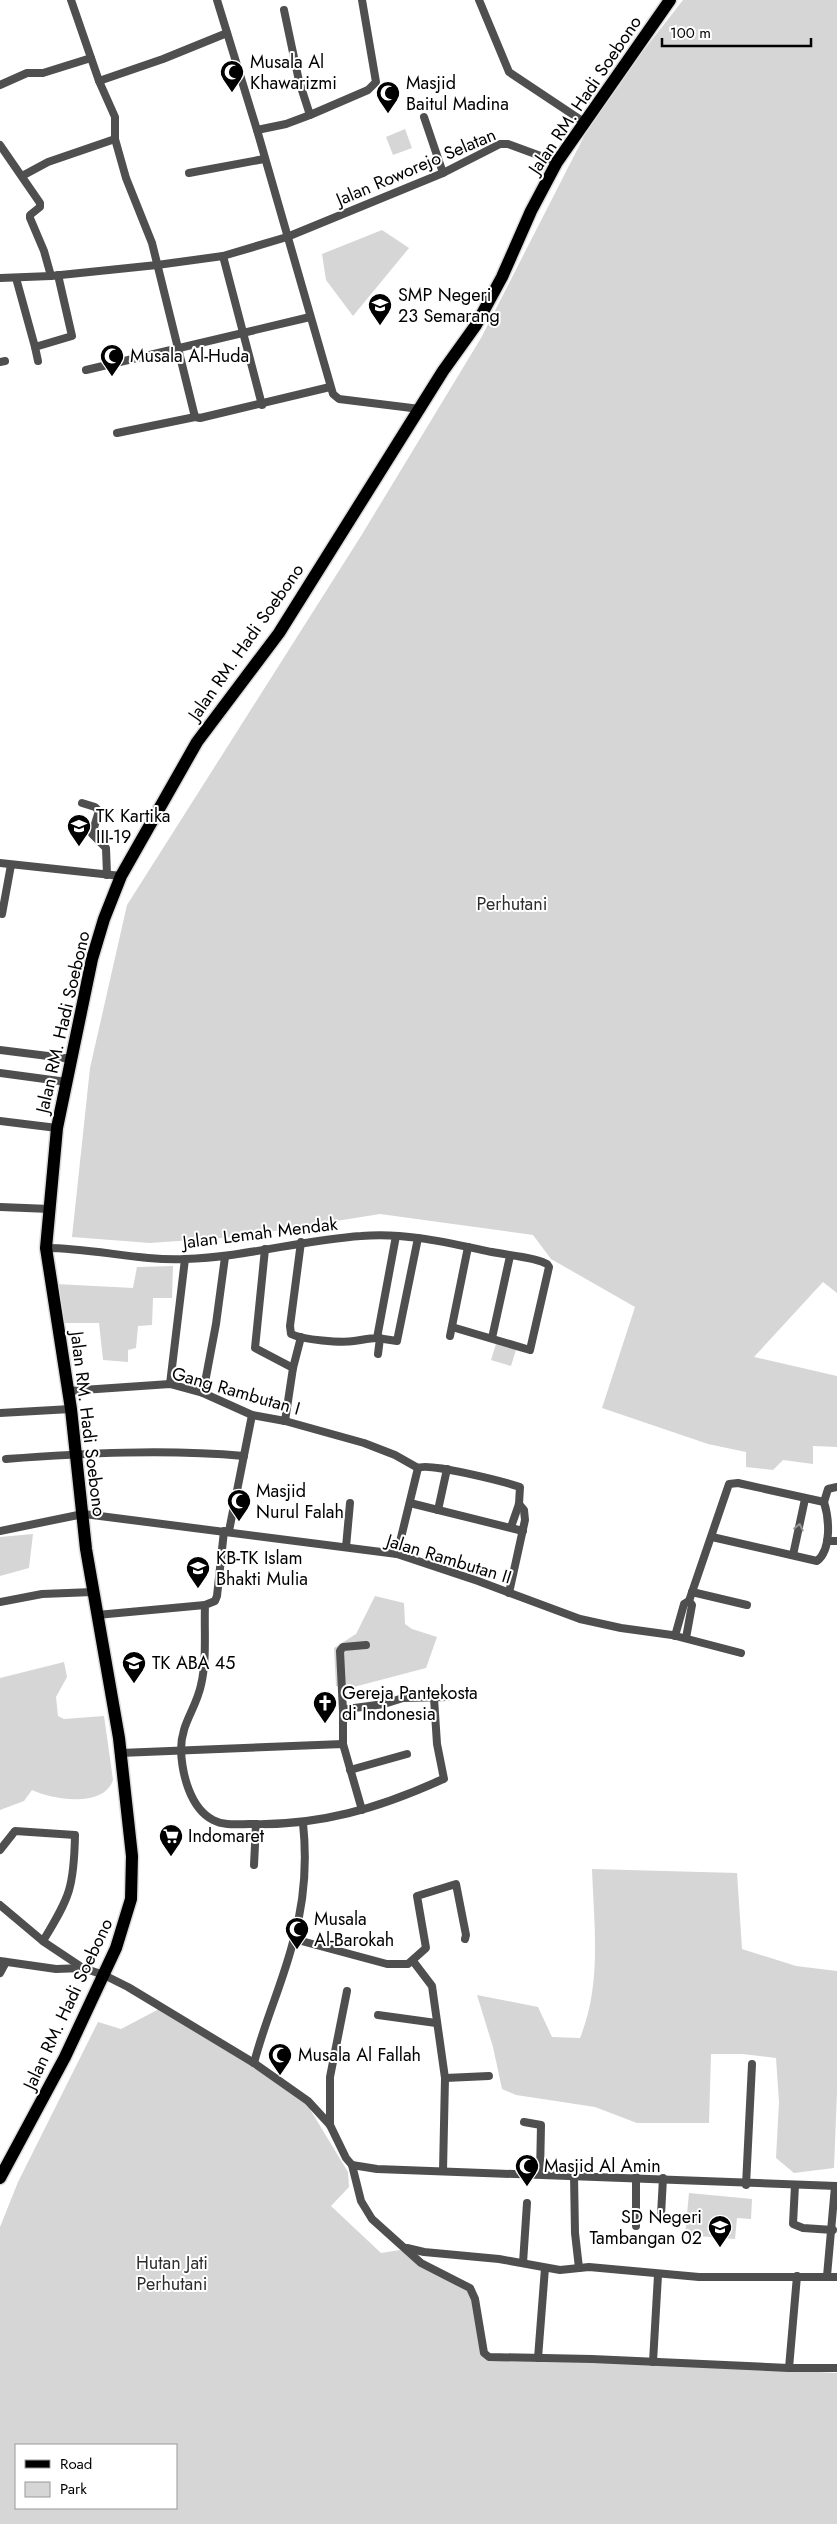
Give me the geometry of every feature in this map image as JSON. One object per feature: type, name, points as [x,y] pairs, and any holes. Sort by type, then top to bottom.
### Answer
[{"type":"main road","name":"Jalan RM. Hadi Soebono","points":[[1,2172],[65,2057],[116,1948],[132,1899],[132,1856],[120,1753],[108,1666],[93,1592],[71,1409],[46,1248],[57,1128],[92,960],[104,919],[121,876],[197,742],[279,633],[420,409],[481,317],[502,277],[531,211],[557,162],[670,0]]},
{"type":"street","points":[[71,0],[99,81],[115,117],[115,138],[126,178],[147,228],[180,348],[195,417]]},
{"type":"street","points":[[217,0],[257,130],[330,387],[335,396],[339,398],[420,409]]},
{"type":"street","points":[[257,130],[286,124],[310,115],[368,90],[376,82],[362,0]]},
{"type":"street","points":[[479,0],[509,72],[584,122]]},
{"type":"street","points":[[284,10],[299,81],[310,115]]},
{"type":"street","points":[[99,81],[163,59],[227,33]]},
{"type":"street","points":[[0,85],[27,73],[43,73],[91,58]]},
{"type":"street","points":[[424,117],[444,172]]},
{"type":"street","points":[[22,176],[48,162],[115,138]]},
{"type":"street","name":"Jalan Roworejo Selatan","points":[[0,278],[54,276],[157,266],[223,256],[287,237],[444,172],[503,144],[557,162]]},
{"type":"street","points":[[0,145],[41,205],[30,214],[30,218],[54,276],[72,336],[35,347]]},
{"type":"street","points":[[189,173],[264,159]]},
{"type":"street","points":[[223,256],[262,405]]},
{"type":"street","points":[[16,278],[38,361]]},
{"type":"street","points":[[86,370],[310,317]]},
{"type":"street","points":[[117,433],[262,405],[330,387]]},
{"type":"street","points":[[82,803],[95,807],[99,811],[92,834],[106,848],[107,875]]},
{"type":"street","points":[[0,863],[121,876]]},
{"type":"street","points":[[2,914],[11,864]]},
{"type":"street","points":[[0,1050],[72,1059]]},
{"type":"street","points":[[0,1073],[67,1082]]},
{"type":"street","points":[[0,1121],[57,1128]]},
{"type":"street","points":[[0,1207],[50,1209]]},
{"type":"street","name":"Jalan Lemah Mendak","points":[[46,1248],[76,1248],[155,1259],[184,1260],[224,1257],[302,1242],[363,1236],[396,1236],[418,1238],[544,1262],[549,1267],[530,1350],[492,1338]]},
{"type":"street","points":[[378,1354],[396,1236]]},
{"type":"street","points":[[302,1242],[290,1326],[291,1334],[301,1337],[354,1341],[363,1338],[379,1338],[397,1341],[418,1238]]},
{"type":"street","points":[[450,1336],[468,1247]]},
{"type":"street","points":[[265,1249],[254,1348],[293,1368]]},
{"type":"street","points":[[452,1327],[492,1338],[510,1256]]},
{"type":"street","points":[[203,1394],[216,1324],[224,1257]]},
{"type":"street","points":[[170,1384],[184,1260]]},
{"type":"street","points":[[285,1421],[293,1368],[301,1337]]},
{"type":"street","name":"Gang Rambutan I","points":[[68,1391],[170,1384],[203,1394],[252,1414],[364,1443],[395,1455],[418,1468]]},
{"type":"street","points":[[0,1414],[71,1409]]},
{"type":"street","points":[[98,1615],[205,1605],[215,1600],[226,1531],[252,1414]]},
{"type":"street","points":[[6,1459],[77,1453],[202,1453],[244,1456]]},
{"type":"street","points":[[397,1554],[418,1468],[424,1466],[447,1469],[520,1487],[519,1504],[511,1527]]},
{"type":"street","points":[[438,1510],[447,1469]]},
{"type":"street","points":[[675,1636],[684,1604],[689,1601],[729,1484],[738,1483],[824,1502]]},
{"type":"street","points":[[712,1537],[817,1561],[827,1542],[827,1512],[824,1502],[828,1489],[837,1487]]},
{"type":"street","points":[[793,1555],[805,1499]]},
{"type":"street","points":[[410,1503],[523,1531]]},
{"type":"street","points":[[346,1547],[350,1504]]},
{"type":"street","points":[[509,1593],[517,1565],[525,1514],[519,1504]]},
{"type":"street","name":"Jalan Rambutan II","points":[[0,1530],[83,1514],[397,1554],[596,1624],[686,1638],[741,1653]]},
{"type":"street","points":[[827,1542],[837,1541]]},
{"type":"street","points":[[0,1602],[42,1594],[93,1592]]},
{"type":"street","points":[[692,1592],[747,1605]]},
{"type":"street","points":[[686,1638],[692,1605],[689,1601]]},
{"type":"street","points":[[205,1605],[202,1681],[185,1724],[181,1751],[195,1804],[204,1814],[221,1823],[303,1823],[362,1810],[410,1794],[444,1779],[437,1744],[434,1698]]},
{"type":"street","points":[[362,1810],[343,1744],[340,1652],[343,1647],[366,1646]]},
{"type":"street","points":[[343,1711],[352,1707],[384,1704],[403,1698],[447,1697]]},
{"type":"street","points":[[120,1753],[343,1744]]},
{"type":"street","points":[[350,1770],[407,1754]]},
{"type":"street","points":[[254,2063],[294,1939],[303,1880],[303,1823]]},
{"type":"street","points":[[254,1865],[256,1824]]},
{"type":"street","points":[[0,1850],[15,1831],[74,1836],[74,1868],[70,1892],[66,1903],[43,1941]]},
{"type":"street","points":[[294,1939],[386,1964],[403,1965],[413,1961],[426,1948],[418,1894],[456,1884],[465,1938]]},
{"type":"street","points":[[0,1905],[43,1941],[83,1968],[104,1975],[254,2063],[308,2101],[330,2125],[346,2158],[352,2165],[355,2183],[365,2211],[384,2231],[426,2266],[470,2288],[475,2299],[486,2356],[493,2358],[837,2368]]},
{"type":"street","points":[[0,1973],[3,1961],[56,1969],[83,1968]]},
{"type":"street","points":[[413,1961],[432,1986],[445,2078],[443,2171]]},
{"type":"street","points":[[330,2125],[330,2077],[347,1992]]},
{"type":"street","points":[[378,2015],[436,2024]]},
{"type":"street","points":[[746,2185],[752,2064]]},
{"type":"street","points":[[445,2078],[489,2076]]},
{"type":"street","points":[[524,2122],[541,2125],[540,2174]]},
{"type":"street","points":[[352,2165],[377,2169],[663,2178],[746,2185],[836,2186],[827,2276]]},
{"type":"street","points":[[574,2175],[575,2233],[579,2268]]},
{"type":"street","points":[[636,2177],[636,2226]]},
{"type":"street","points":[[660,2215],[663,2178]]},
{"type":"street","points":[[794,2185],[793,2224],[803,2228],[833,2230]]},
{"type":"street","points":[[523,2262],[527,2203]]},
{"type":"street","points":[[402,2246],[424,2252],[523,2262],[545,2268],[599,2268],[658,2275],[699,2277],[837,2277]]},
{"type":"street","points":[[538,2358],[545,2268]]},
{"type":"street","points":[[652,2362],[658,2275]]},
{"type":"street","points":[[789,2368],[797,2276]]},
{"type":"green space","name":"Perhutani","points":[[683,0],[837,0],[837,1293],[823,1282],[754,1357],[837,1376],[837,1447],[813,1446],[813,1464],[783,1460],[773,1470],[746,1467],[746,1452],[708,1444],[602,1408],[635,1307],[551,1259],[533,1235],[380,1214],[236,1237],[150,1243],[72,1237],[90,1068],[127,905],[361,536],[481,338],[598,109]]},
{"type":"green space","points":[[405,129],[412,148],[393,155],[386,137]]},
{"type":"green space","points":[[382,230],[409,248],[353,316],[326,280],[322,254]]},
{"type":"green space","points":[[173,1266],[172,1298],[153,1298],[152,1325],[138,1326],[136,1348],[128,1350],[128,1362],[103,1360],[99,1323],[62,1323],[56,1284],[133,1288],[137,1267]]},
{"type":"green space","points":[[496,1344],[516,1350],[511,1366],[491,1360]]},
{"type":"green space","points":[[33,1534],[29,1568],[0,1576],[0,1537]]},
{"type":"green space","points":[[375,1596],[404,1603],[405,1624],[412,1629],[437,1637],[426,1668],[350,1688],[336,1686],[334,1648],[356,1634]]},
{"type":"green space","points":[[64,1662],[67,1677],[56,1697],[58,1716],[64,1719],[104,1716],[113,1780],[108,1789],[100,1795],[89,1798],[64,1799],[32,1790],[24,1801],[0,1810],[0,1678]]},
{"type":"green space","points":[[592,1869],[737,1873],[742,1949],[796,1966],[837,1971],[837,2092],[834,2168],[794,2173],[776,2158],[779,2102],[776,2058],[742,2054],[711,2054],[709,2123],[637,2123],[595,2107],[516,2095],[502,2089],[493,2047],[477,1995],[538,2007],[552,2037],[580,2038],[587,2018],[594,1976],[595,1933]]},
{"type":"green space","name":"Hutan Jati Perhutani","points":[[161,2008],[266,2071],[305,2101],[348,2172],[349,2187],[331,2206],[381,2253],[400,2250],[473,2290],[485,2354],[837,2373],[837,2524],[0,2524],[0,2227],[18,2182],[98,2022],[121,2029]]},
{"type":"green space","points":[[689,2193],[752,2199],[751,2219],[737,2218],[735,2239],[685,2235]]},
{"type":"place","name":"Musala Al Khawarizmi","points":[[232,93]]},
{"type":"place","name":"Masjid Baitul Madina","points":[[388,114]]},
{"type":"place","name":"SMP Negeri 23 Semarang","points":[[380,326]]},
{"type":"place","name":"Musala Al-Huda","points":[[112,377]]},
{"type":"place","name":"TK Kartika III-19","points":[[79,847]]},
{"type":"place","name":"Masjid Nurul Falah","points":[[239,1522]]},
{"type":"place","name":"KB-TK Islam Bhakti Mulia","points":[[198,1589]]},
{"type":"place","name":"TK ABA 45","points":[[134,1684]]},
{"type":"place","name":"Gereja Pantekosta di Indonesia","points":[[325,1724]]},
{"type":"place","name":"Indomaret","points":[[171,1857]]},
{"type":"place","name":"Musala Al-Barokah","points":[[297,1950]]},
{"type":"place","name":"Musala Al Fallah","points":[[280,2076]]},
{"type":"place","name":"Masjid Al Amin","points":[[527,2187]]},
{"type":"place","name":"SD Negeri Tambangan 02","points":[[720,2248]]}]
